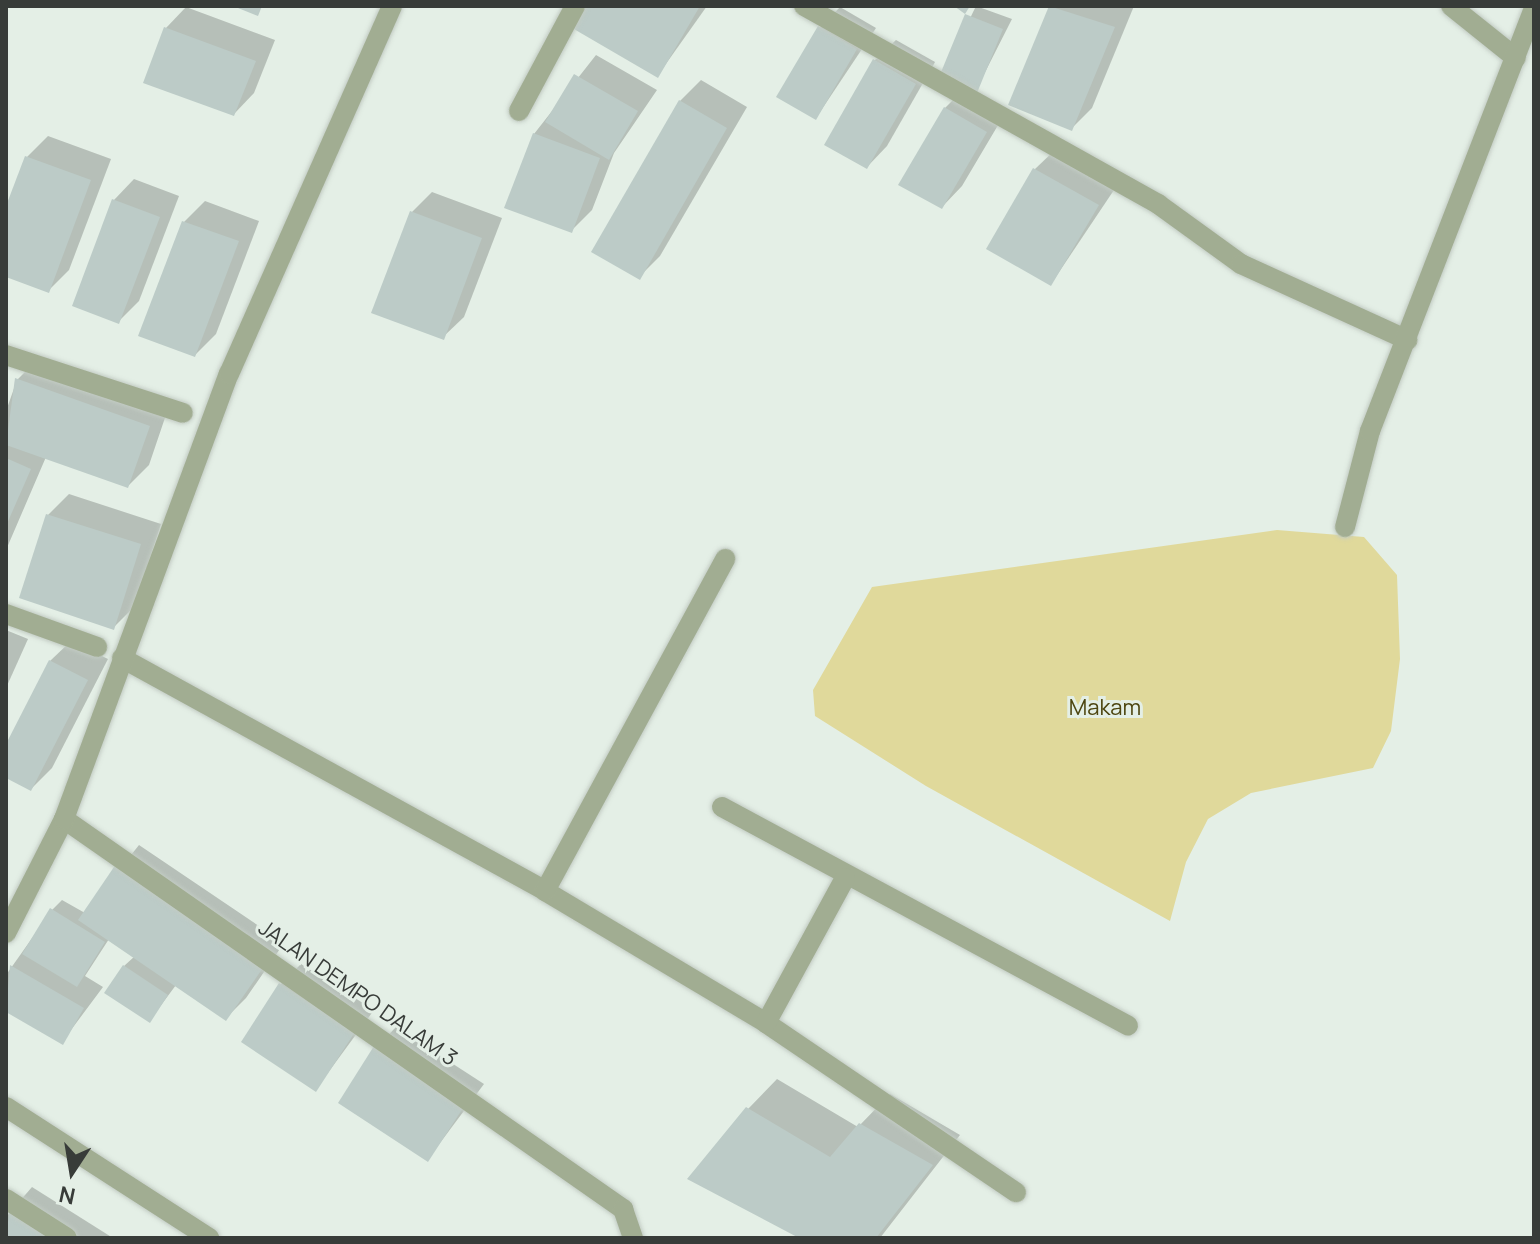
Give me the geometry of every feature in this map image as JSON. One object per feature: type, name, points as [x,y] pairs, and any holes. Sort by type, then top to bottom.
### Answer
[{"type":"street","points":[[6,933],[64,819],[229,374],[392,6]]},
{"type":"street","points":[[519,111],[575,6]]},
{"type":"street","points":[[804,6],[1158,204],[1241,264],[1408,340]]},
{"type":"street","points":[[1451,6],[1516,58]]},
{"type":"street","points":[[1345,527],[1370,431],[1408,340],[1534,9]]},
{"type":"street","points":[[6,355],[183,413]]},
{"type":"street","points":[[545,891],[725,559]]},
{"type":"street","points":[[6,614],[97,647]]},
{"type":"street","points":[[122,658],[545,891],[766,1023],[1016,1192]]},
{"type":"street","points":[[722,807],[845,878],[1128,1026]]},
{"type":"street","name":"JALAN DEMPO DALAM 3","points":[[64,819],[623,1209],[633,1238]]},
{"type":"street","points":[[766,1023],[845,878]]},
{"type":"street","points":[[6,1107],[203,1236]]},
{"type":"street","points":[[6,1199],[67,1238]]},
{"type":"green space","name":"Makam","points":[[1277,530],[1364,537],[1397,575],[1400,659],[1391,731],[1373,768],[1251,793],[1208,819],[1186,862],[1170,921],[926,786],[815,716],[813,690],[872,587]]},
{"type":"building","points":[[233,6],[262,6],[258,16]]},
{"type":"building","points":[[578,6],[700,6],[658,78],[567,25]]},
{"type":"building","points":[[954,6],[970,6],[965,14]]},
{"type":"building","points":[[1049,6],[1115,27],[1072,131],[1008,105]]},
{"type":"building","points":[[965,14],[1003,29],[977,93],[939,77]]},
{"type":"building","points":[[818,26],[857,49],[816,120],[776,97]]},
{"type":"building","points":[[164,27],[256,61],[234,116],[143,83]]},
{"type":"building","points":[[873,59],[916,84],[867,169],[824,145]]},
{"type":"building","points":[[574,74],[638,111],[609,160],[545,122]]},
{"type":"building","points":[[679,100],[727,128],[640,280],[591,252]]},
{"type":"building","points":[[944,107],[987,132],[942,209],[898,185]]},
{"type":"building","points":[[533,133],[600,158],[572,233],[504,208]]},
{"type":"building","points":[[25,156],[91,180],[49,293],[6,277],[6,206]]},
{"type":"building","points":[[1033,168],[1099,205],[1051,286],[986,249]]},
{"type":"building","points":[[112,199],[160,217],[119,324],[72,306]]},
{"type":"building","points":[[410,211],[482,238],[444,340],[371,313]]},
{"type":"building","points":[[182,221],[239,241],[195,357],[138,336]]},
{"type":"building","points":[[15,378],[150,426],[128,488],[6,445]]},
{"type":"building","points":[[6,458],[31,469],[6,526]]},
{"type":"building","points":[[46,514],[141,544],[114,630],[19,598]]},
{"type":"building","points":[[49,660],[88,680],[31,791],[6,778],[6,744]]},
{"type":"building","points":[[116,864],[265,965],[226,1021],[78,920]]},
{"type":"building","points":[[50,908],[105,942],[77,987],[22,954]]},
{"type":"building","points":[[10,965],[84,1008],[63,1045],[6,1012]]},
{"type":"building","points":[[123,965],[168,995],[150,1023],[104,993]]},
{"type":"building","points":[[279,983],[355,1032],[316,1092],[241,1042]]},
{"type":"building","points":[[374,1046],[465,1105],[428,1162],[338,1103]]},
{"type":"building","points":[[746,1107],[830,1157],[859,1123],[933,1165],[876,1238],[799,1238],[687,1179]]},
{"type":"building","points":[[10,1206],[60,1238],[6,1238]]}]
